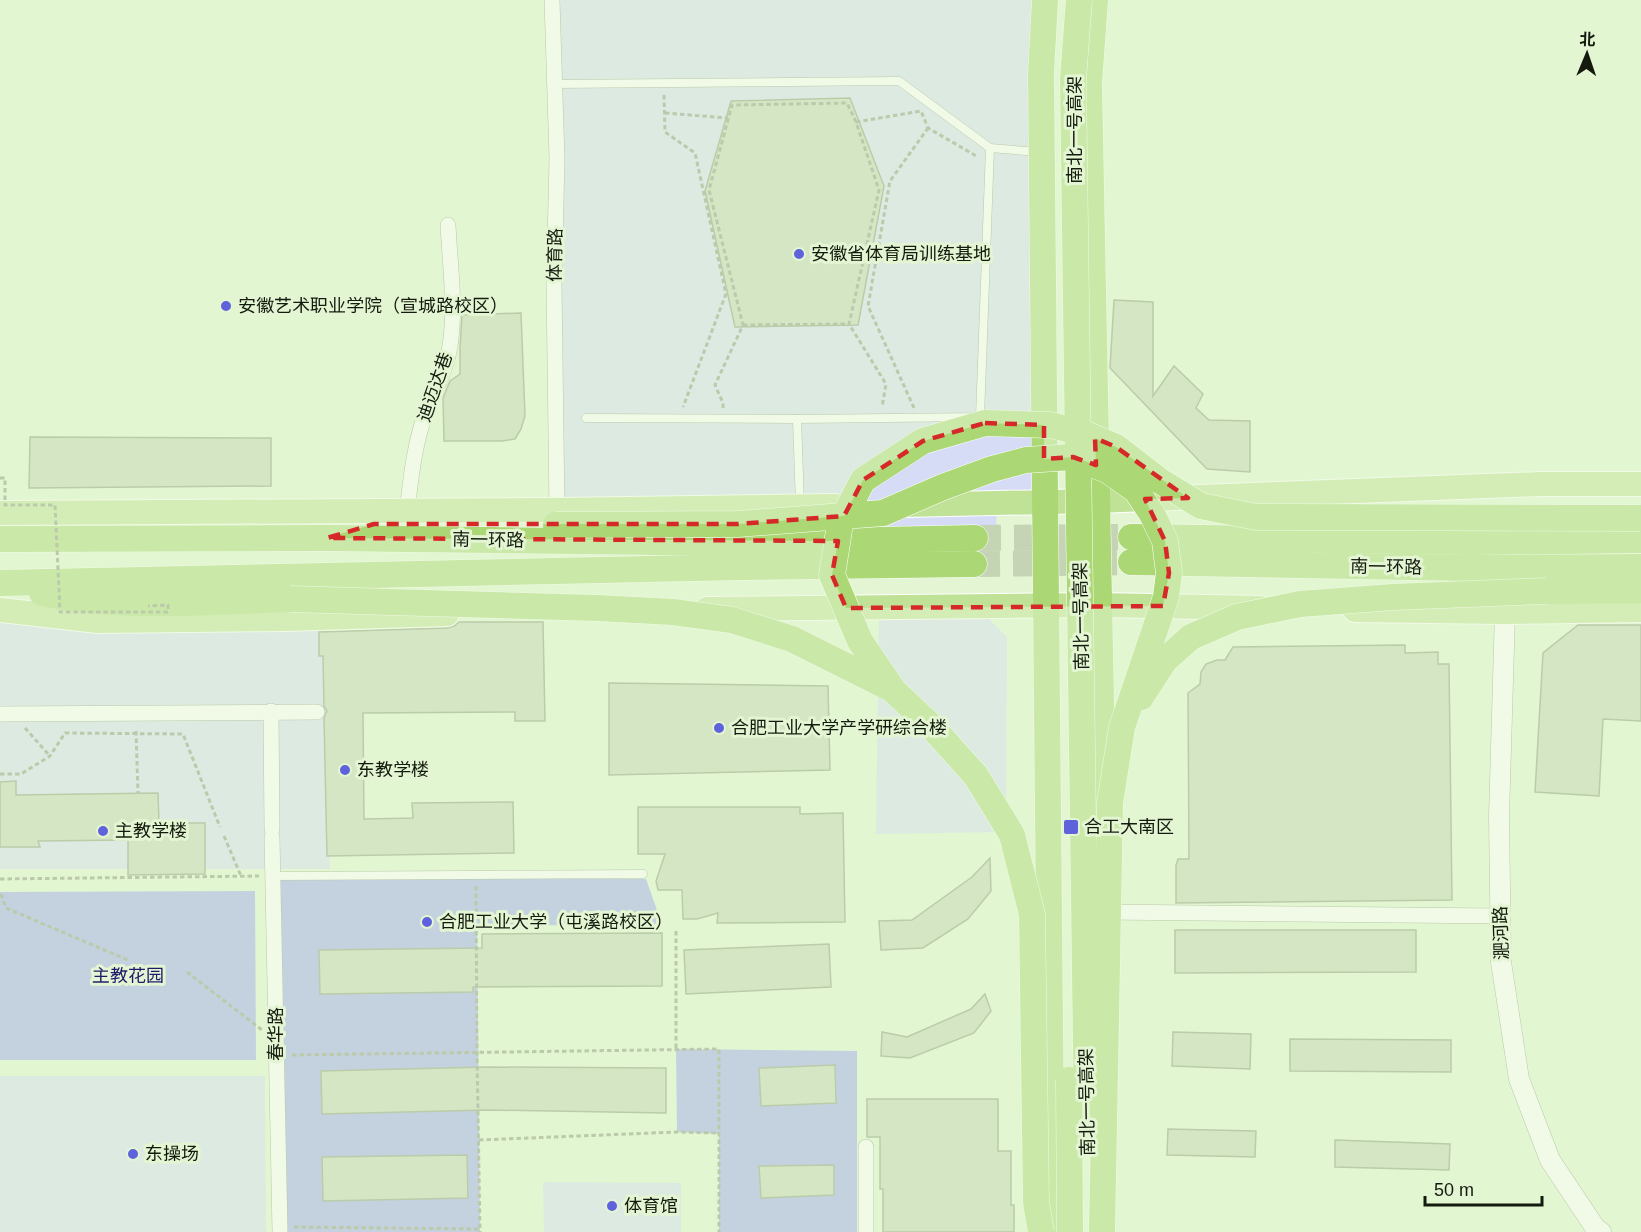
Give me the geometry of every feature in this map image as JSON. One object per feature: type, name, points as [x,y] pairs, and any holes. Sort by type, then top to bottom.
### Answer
[{"type":"highway","points":[[1045,0],[1041,73],[1052,1232]]},
{"type":"highway","name":"南北一号高架","points":[[1061,0],[1057,70],[1071,1232]]},
{"type":"highway","name":"南北一号高架","points":[[1079,0],[1073,79],[1089,1232]]},
{"type":"highway","points":[[1095,0],[1089,83],[1110,1232]]},
{"type":"highway","points":[[1041,1232],[1036,1202],[1032,914],[1012,835],[976,776],[932,727],[894,691],[860,641],[832,575],[840,524],[863,480],[922,441],[985,423],[1051,425],[1083,433],[1116,447],[1160,481],[1201,506],[1256,517],[1641,526]]},
{"type":"highway","points":[[327,538],[374,524],[556,517],[738,524],[883,513],[992,469],[1026,460],[1073,457],[1107,470],[1136,490],[1152,514],[1165,541],[1169,573],[1166,597],[1122,727],[1110,803],[1102,1232]]},
{"type":"highway","name":"南一环路","points":[[1131,537],[1471,542],[1641,526]]},
{"type":"highway","name":"南一环路","points":[[6,538],[327,538],[742,543],[975,538]]},
{"type":"highway","name":"南一环路","points":[[1131,562],[1469,568],[1641,567]]},
{"type":"highway","name":"南一环路","points":[[0,584],[731,567],[974,564]]},
{"type":"highway","points":[[0,584],[80,600],[148,603],[290,600],[673,612],[732,620],[792,639],[894,691]]},
{"type":"highway","points":[[1122,727],[1165,660],[1191,637],[1237,617],[1300,604],[1393,597],[1641,590]]},
{"type":"main road","points":[[0,513],[407,511],[556,517],[800,506],[1096,501],[1541,484],[1641,484]]},
{"type":"main road","points":[[0,610],[98,621],[285,619],[595,610],[1099,605],[1504,612],[1641,610]]},
{"type":"street","name":"体育路","points":[[552,0],[557,159],[554,284],[556,517]]},
{"type":"street","name":"迪迈达巷","points":[[407,511],[414,449],[443,373],[450,347],[452,326],[448,225]]},
{"type":"street","name":"淝河路","points":[[1504,612],[1499,817],[1501,962],[1519,1079],[1550,1160],[1600,1232]]},
{"type":"street","name":"春华路","points":[[271,711],[280,1229]]},
{"type":"street","points":[[7,714],[317,712]]},
{"type":"street","points":[[1105,912],[1500,916]]},
{"type":"street","points":[[866,1147],[866,1232]]},
{"type":"lane","points":[[555,84],[899,81],[990,148],[1042,153]]},
{"type":"lane","points":[[586,418],[980,417],[990,148]]},
{"type":"lane","points":[[797,418],[800,506]]},
{"type":"lane","points":[[273,876],[643,874]]},
{"type":"path","points":[[664,84],[665,132],[695,153],[726,294],[679,418]]},
{"type":"path","points":[[723,403],[716,385],[742,325],[709,190],[732,105],[847,103],[856,122],[879,190],[849,324],[886,384],[882,405]]},
{"type":"path","points":[[856,122],[921,111],[928,128],[989,163]]},
{"type":"path","points":[[665,113],[728,118]]},
{"type":"path","points":[[918,417],[868,306],[890,181],[928,128]]},
{"type":"path","points":[[742,325],[849,324]]},
{"type":"path","points":[[0,478],[5,478],[5,505],[55,505],[60,612],[168,612],[168,605],[148,606]]},
{"type":"path","points":[[136,712],[138,793]]},
{"type":"path","points":[[7,714],[50,756]]},
{"type":"path","points":[[0,774],[21,774],[50,756],[65,733],[183,734],[220,827]]},
{"type":"path","points":[[224,836],[241,877]]},
{"type":"path","points":[[0,879],[273,876]]},
{"type":"path","points":[[280,1229],[480,1230],[476,876]]},
{"type":"path","points":[[1,894],[6,908],[130,961]]},
{"type":"path","points":[[676,931],[676,1049]]},
{"type":"path","points":[[187,972],[277,1048],[477,1052],[719,1049],[719,1232]]},
{"type":"path","points":[[479,1140],[677,1132],[719,1133]]},
{"type":"highlighted area","points":[[985,423],[1044,425],[1044,459],[1073,457],[1096,465],[1095,438],[1116,447],[1188,498],[1145,499],[1165,541],[1169,573],[1163,606],[846,608],[832,575],[838,541],[327,538],[374,524],[738,524],[844,516],[863,480],[923,441]]},
{"type":"shaded area","name":"安徽省体育局训练基地","points":[[552,0],[1045,0],[1045,501],[997,503],[996,527],[561,534]]},
{"type":"shaded area","points":[[983,613],[1007,637],[1006,832],[876,834],[879,617]]},
{"type":"shaded area","points":[[327,621],[330,869],[0,869],[0,623]]},
{"type":"shaded area","name":"东操场","points":[[0,1076],[265,1076],[266,1232],[0,1232]]},
{"type":"shaded area","name":"体育馆","points":[[543,1182],[681,1183],[681,1232],[544,1232]]},
{"type":"green space","points":[[273,876],[646,879],[662,924],[477,926],[480,1232],[279,1232]]},
{"type":"green space","name":"主教花园","points":[[255,891],[256,1060],[0,1060],[0,892]]},
{"type":"green space","points":[[676,1049],[857,1051],[857,1232],[719,1232],[719,1134],[677,1132]]},
{"type":"building","points":[[850,98],[884,186],[858,325],[735,327],[705,191],[731,101]]},
{"type":"building","points":[[1114,300],[1153,302],[1153,396],[1174,366],[1203,394],[1196,408],[1209,420],[1250,421],[1250,472],[1207,469],[1110,368]]},
{"type":"building","points":[[521,313],[525,416],[515,439],[444,441],[443,398],[450,381],[460,374],[462,315]]},
{"type":"building","points":[[30,437],[271,438],[271,486],[29,488]]},
{"type":"building","points":[[459,622],[543,622],[545,721],[515,721],[515,712],[363,713],[364,819],[413,818],[412,803],[513,802],[514,853],[327,856],[324,718],[327,711],[324,706],[323,656],[319,656],[319,632],[447,628]]},
{"type":"building","points":[[1578,625],[1641,625],[1641,721],[1603,719],[1599,796],[1535,792],[1543,653]]},
{"type":"building","points":[[1405,645],[1405,653],[1438,652],[1438,664],[1449,664],[1452,900],[1176,903],[1176,865],[1178,859],[1189,859],[1188,693],[1200,684],[1201,672],[1206,664],[1225,660],[1233,647]]},
{"type":"building","name":"合肥工业大学产学研综合楼","points":[[609,683],[828,686],[830,770],[609,775]]},
{"type":"building","name":"主教学楼","points":[[16,781],[16,795],[158,793],[159,823],[205,823],[205,874],[128,875],[128,840],[38,841],[40,847],[0,847],[0,782]]},
{"type":"building","points":[[638,807],[800,807],[800,814],[843,813],[845,922],[717,923],[718,913],[697,919],[683,919],[682,890],[658,890],[656,881],[665,854],[638,854]]},
{"type":"building","points":[[990,858],[991,891],[968,919],[923,948],[881,950],[879,921],[912,920],[972,877]]},
{"type":"building","points":[[1175,930],[1416,930],[1416,972],[1175,973]]},
{"type":"building","points":[[662,933],[662,986],[473,987],[473,992],[320,994],[319,950],[482,948],[482,934]]},
{"type":"building","points":[[829,944],[831,987],[686,994],[684,950]]},
{"type":"building","points":[[985,994],[991,1011],[974,1033],[910,1058],[881,1056],[882,1032],[907,1037],[971,1009]]},
{"type":"building","points":[[1173,1032],[1251,1034],[1250,1069],[1172,1066]]},
{"type":"building","points":[[1290,1039],[1451,1040],[1451,1072],[1290,1071]]},
{"type":"building","points":[[835,1065],[836,1103],[761,1106],[759,1068]]},
{"type":"building","points":[[487,1067],[666,1068],[666,1113],[487,1110],[322,1114],[321,1071]]},
{"type":"building","points":[[867,1099],[998,1099],[998,1151],[1011,1151],[1011,1205],[1014,1205],[1014,1232],[883,1232],[880,1137],[867,1137]]},
{"type":"building","points":[[1168,1129],[1256,1131],[1255,1157],[1167,1155]]},
{"type":"building","points":[[1335,1140],[1450,1144],[1449,1170],[1335,1167]]},
{"type":"building","points":[[467,1155],[468,1198],[323,1201],[322,1157]]},
{"type":"building","points":[[834,1165],[834,1195],[761,1198],[759,1166]]},
{"type":"tunnel","points":[[975,538],[1131,537]]},
{"type":"tunnel","points":[[974,564],[1131,562]]},
{"type":"place","name":"安徽省体育局训练基地","points":[[799,254]]},
{"type":"place","name":"安徽艺术职业学院（宣城路校区）","points":[[226,306]]},
{"type":"place","name":"合肥工业大学产学研综合楼","points":[[719,728]]},
{"type":"place","name":"东教学楼","points":[[345,770]]},
{"type":"place","name":"合工大南区","points":[[1071,827]]},
{"type":"place","name":"主教学楼","points":[[103,831]]},
{"type":"place","name":"合肥工业大学（屯溪路校区）","points":[[427,922]]},
{"type":"place","name":"东操场","points":[[133,1154]]},
{"type":"place","name":"体育馆","points":[[612,1206]]}]
